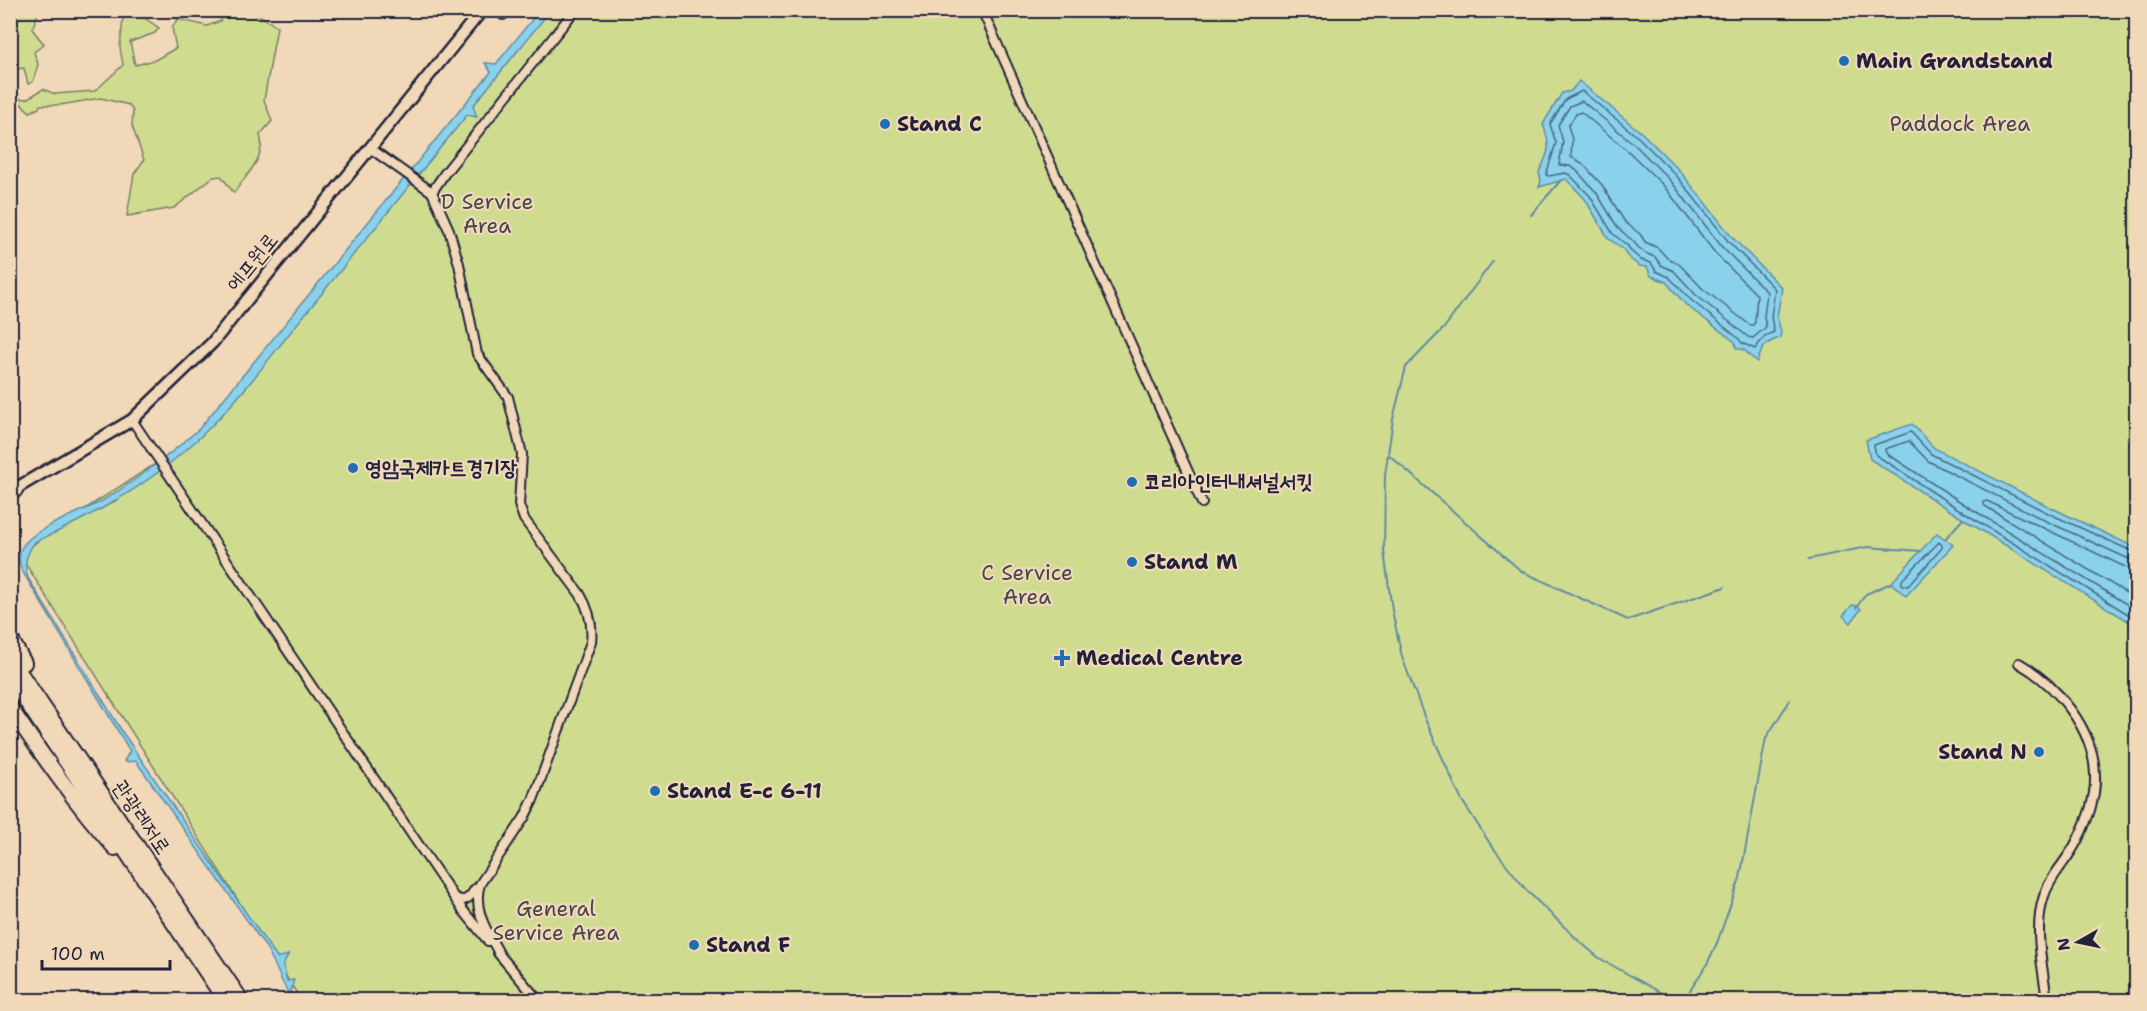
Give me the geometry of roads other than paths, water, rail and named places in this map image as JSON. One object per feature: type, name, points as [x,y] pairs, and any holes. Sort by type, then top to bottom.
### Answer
[{"type":"highway","points":[[10,638],[117,806],[160,882]]},
{"type":"highway","name":"관광레저로","points":[[10,656],[160,882],[225,993]]},
{"type":"highway","name":"관광레저로","points":[[10,677],[156,896],[225,993],[241,1000]]},
{"type":"highway","points":[[10,708],[93,823],[156,896]]},
{"type":"street","name":"에프원로","points":[[12,492],[132,420],[212,343],[482,10]]},
{"type":"street","points":[[432,192],[575,10]]},
{"type":"street","points":[[982,10],[1202,503]]},
{"type":"street","points":[[370,148],[432,192],[449,230],[459,264],[477,354],[508,397],[522,454],[519,505],[524,519],[580,594],[586,605],[592,629],[591,642],[533,800],[524,818],[470,897],[459,900],[453,896]]},
{"type":"street","points":[[132,420],[453,896],[538,1000]]},
{"type":"street","points":[[2019,663],[2041,677],[2066,702],[2090,746],[2094,762],[2094,793],[2088,816],[2076,843],[2048,886],[2041,906],[2040,941],[2047,1000]]},
{"type":"street","points":[[480,884],[476,896],[478,907],[500,955]]},
{"type":"water","points":[[539,11],[550,11],[473,106],[477,117],[467,115],[221,416],[154,476],[96,512],[35,542],[26,559],[28,578],[123,733],[277,958],[288,955],[283,965],[287,981],[294,980],[290,992],[297,1000],[293,1000],[267,949],[136,761],[124,761],[130,751],[21,569],[20,552],[36,533],[115,493],[176,449],[199,429],[491,72],[485,63],[496,64]]},
{"type":"water","points":[[1579,81],[1643,134],[1680,171],[1732,237],[1782,288],[1777,317],[1781,331],[1780,338],[1765,346],[1757,362],[1744,350],[1736,348],[1735,342],[1686,305],[1666,282],[1651,276],[1647,267],[1639,266],[1627,256],[1624,250],[1608,238],[1585,199],[1566,179],[1539,187],[1541,181],[1539,172],[1548,148],[1543,124],[1562,93],[1571,91]]},
{"type":"water","points":[[1912,424],[1934,448],[2136,548],[2136,626],[1870,459],[1866,440]]},
{"type":"water","points":[[1937,533],[1953,545],[1906,596],[1891,583]]},
{"type":"water","points":[[1852,605],[1861,609],[1851,623],[1843,616]]},
{"type":"waterway","points":[[1531,215],[1561,180]]},
{"type":"waterway","points":[[1493,261],[1444,328],[1406,367],[1393,419],[1385,475],[1384,551],[1392,610],[1402,657],[1425,719],[1461,799],[1491,845],[1527,891],[1599,958],[1674,1000]]},
{"type":"waterway","points":[[1388,454],[1521,571],[1628,620],[1725,587]]},
{"type":"waterway","points":[[1945,539],[1963,519]]},
{"type":"waterway","points":[[1809,559],[1867,547],[1921,551]]},
{"type":"waterway","points":[[1856,608],[1866,594],[1891,583]]},
{"type":"waterway","points":[[1684,1000],[1707,964],[1717,943],[1740,878],[1766,738],[1790,700]]},
{"type":"place","name":"Main Grandstand","points":[[1844,61]]},
{"type":"place","name":"Stand C","points":[[885,124]]},
{"type":"place","name":"영암국제카트경기장","points":[[353,468]]},
{"type":"place","name":"코리아인터내셔널서킷","points":[[1132,482]]},
{"type":"place","name":"Stand M","points":[[1132,562]]},
{"type":"place","name":"Medical Centre","points":[[1062,658]]},
{"type":"place","name":"Stand N","points":[[2039,752]]},
{"type":"place","name":"Stand E-c 6-11","points":[[655,791]]},
{"type":"place","name":"Stand F","points":[[694,945]]},
{"type":"park label","name":"Paddock Area","points":[[1960,124]]},
{"type":"park label","name":"D Service Area","points":[[487,214]]},
{"type":"park label","name":"C Service Area","points":[[1027,585]]},
{"type":"park label","name":"General Service Area","points":[[556,921]]}]
